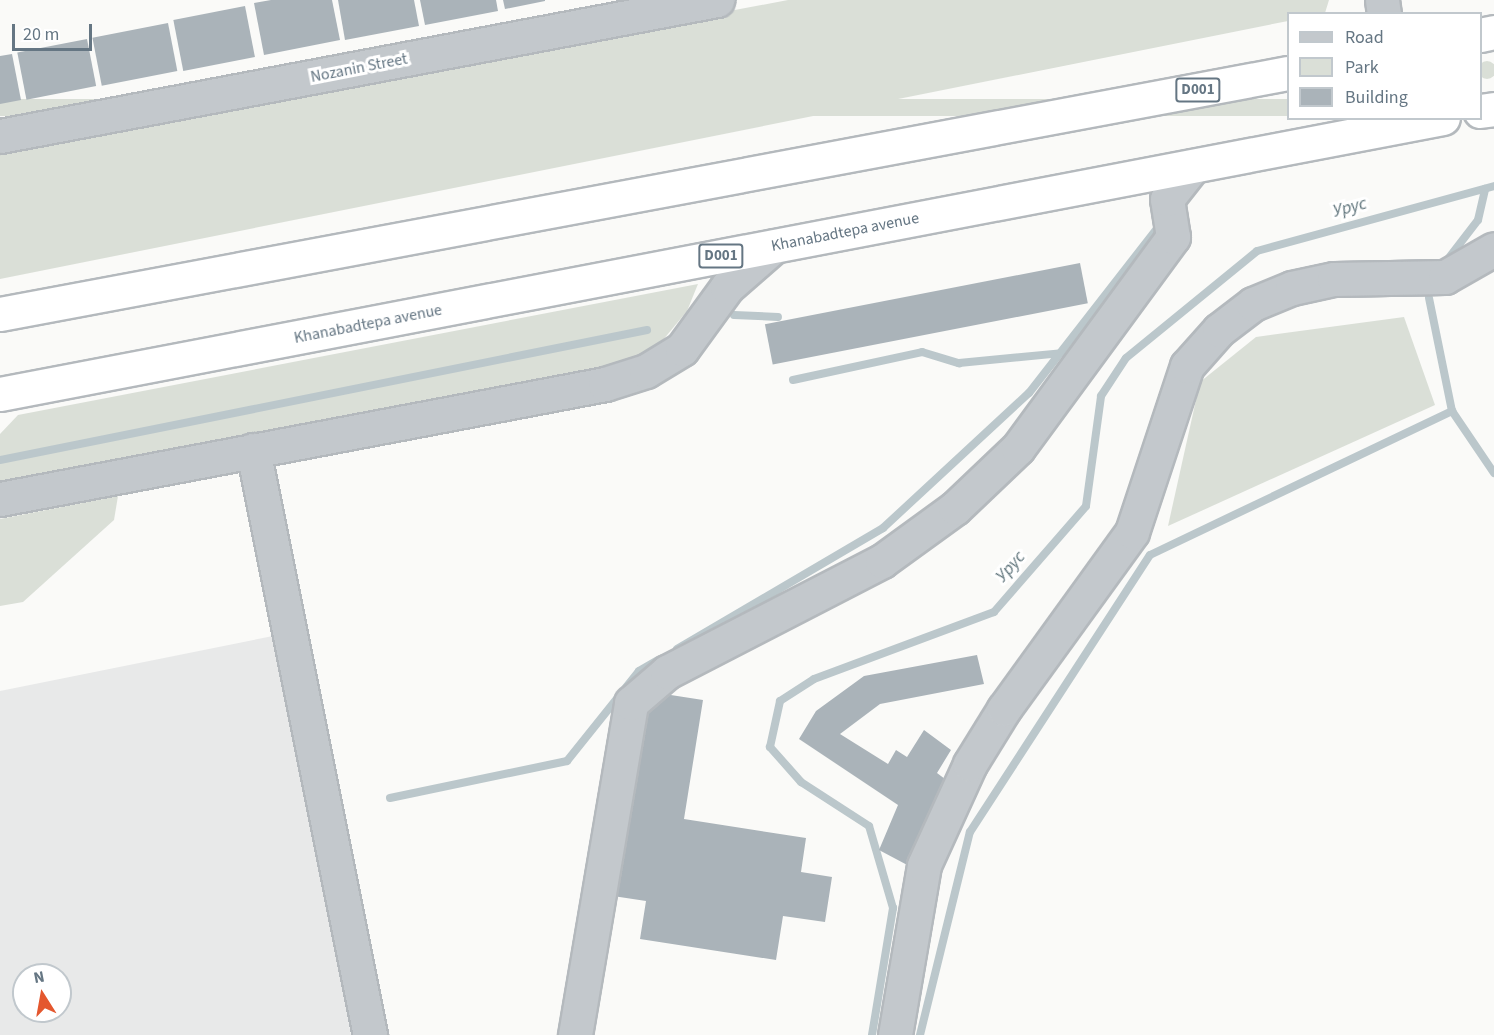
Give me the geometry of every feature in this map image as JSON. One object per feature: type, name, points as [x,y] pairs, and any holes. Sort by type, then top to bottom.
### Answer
[{"type":"highway","name":"D001","points":[[0,314],[1287,73]]},
{"type":"highway","name":"Khanabadtepa avenue","points":[[0,394],[1433,120]]},
{"type":"street","name":"Nozanin Street","points":[[0,136],[717,0]]},
{"type":"street","points":[[575,1035],[631,703],[668,672],[882,561],[955,508],[1018,448],[1173,237],[1167,199],[1193,166]]},
{"type":"street","points":[[0,500],[605,384],[646,371],[682,349],[727,287],[774,246]]},
{"type":"street","points":[[895,1035],[924,866],[970,764],[1004,709],[1132,532],[1187,366],[1219,330],[1253,304],[1292,288],[1334,279],[1444,278],[1494,249]]},
{"type":"street","points":[[253,450],[370,1035]]},
{"type":"shaded area","points":[[278,635],[351,1035],[0,1035],[0,691]]},
{"type":"green space","points":[[788,0],[1329,0],[1325,12],[1287,12],[1287,21],[0,279],[0,148]]},
{"type":"green space","points":[[1487,61],[1493,64],[1495,73],[1493,76],[1487,79],[1482,77],[1482,63]]},
{"type":"green space","points":[[0,99],[1287,99],[1287,116],[0,116]]},
{"type":"green space","points":[[698,284],[687,311],[658,346],[619,365],[0,481],[0,434],[18,415]]},
{"type":"green space","points":[[1404,317],[1435,405],[1168,526],[1200,382],[1256,337]]},
{"type":"green space","points":[[118,496],[114,520],[23,602],[0,606],[0,519]]},
{"type":"building","points":[[271,0],[332,0],[340,40],[264,55],[254,3]]},
{"type":"building","points":[[338,0],[414,0],[419,26],[345,40]]},
{"type":"building","points":[[420,0],[496,0],[498,11],[425,25]]},
{"type":"building","points":[[503,0],[545,0],[545,1],[505,9]]},
{"type":"building","points":[[245,6],[255,57],[183,71],[173,20]]},
{"type":"building","points":[[168,23],[177,71],[102,86],[92,38]]},
{"type":"building","points":[[87,39],[96,86],[26,100],[17,53]]},
{"type":"building","points":[[12,54],[21,100],[0,104],[0,56]]},
{"type":"building","points":[[1080,263],[1088,303],[773,364],[765,324]]},
{"type":"building","points":[[977,655],[984,684],[880,704],[840,734],[888,764],[896,750],[907,757],[924,730],[951,750],[937,773],[945,779],[911,867],[879,850],[898,805],[799,739],[816,711],[864,676]]},
{"type":"building","points":[[645,691],[703,700],[684,819],[806,838],[801,872],[832,877],[825,922],[783,916],[776,960],[640,939],[646,901],[613,896]]},
{"type":"waterway","name":"Урус","points":[[872,1035],[893,908],[869,826],[801,782],[770,747],[780,701],[814,679],[994,612],[1086,506],[1101,396],[1126,358],[1257,251],[1494,186]]},
{"type":"waterway","points":[[1448,259],[1478,220],[1485,189]]},
{"type":"waterway","points":[[677,649],[883,528],[1029,393],[1160,225]]},
{"type":"waterway","points":[[1429,298],[1452,411],[1494,473]]},
{"type":"waterway","points":[[734,315],[778,317]]},
{"type":"waterway","points":[[0,460],[647,330]]},
{"type":"waterway","points":[[793,380],[922,352],[959,363],[1062,353]]},
{"type":"waterway","points":[[920,1035],[970,832],[1150,555],[1452,411]]},
{"type":"waterway","points":[[390,798],[567,761],[639,671],[658,660]]}]
